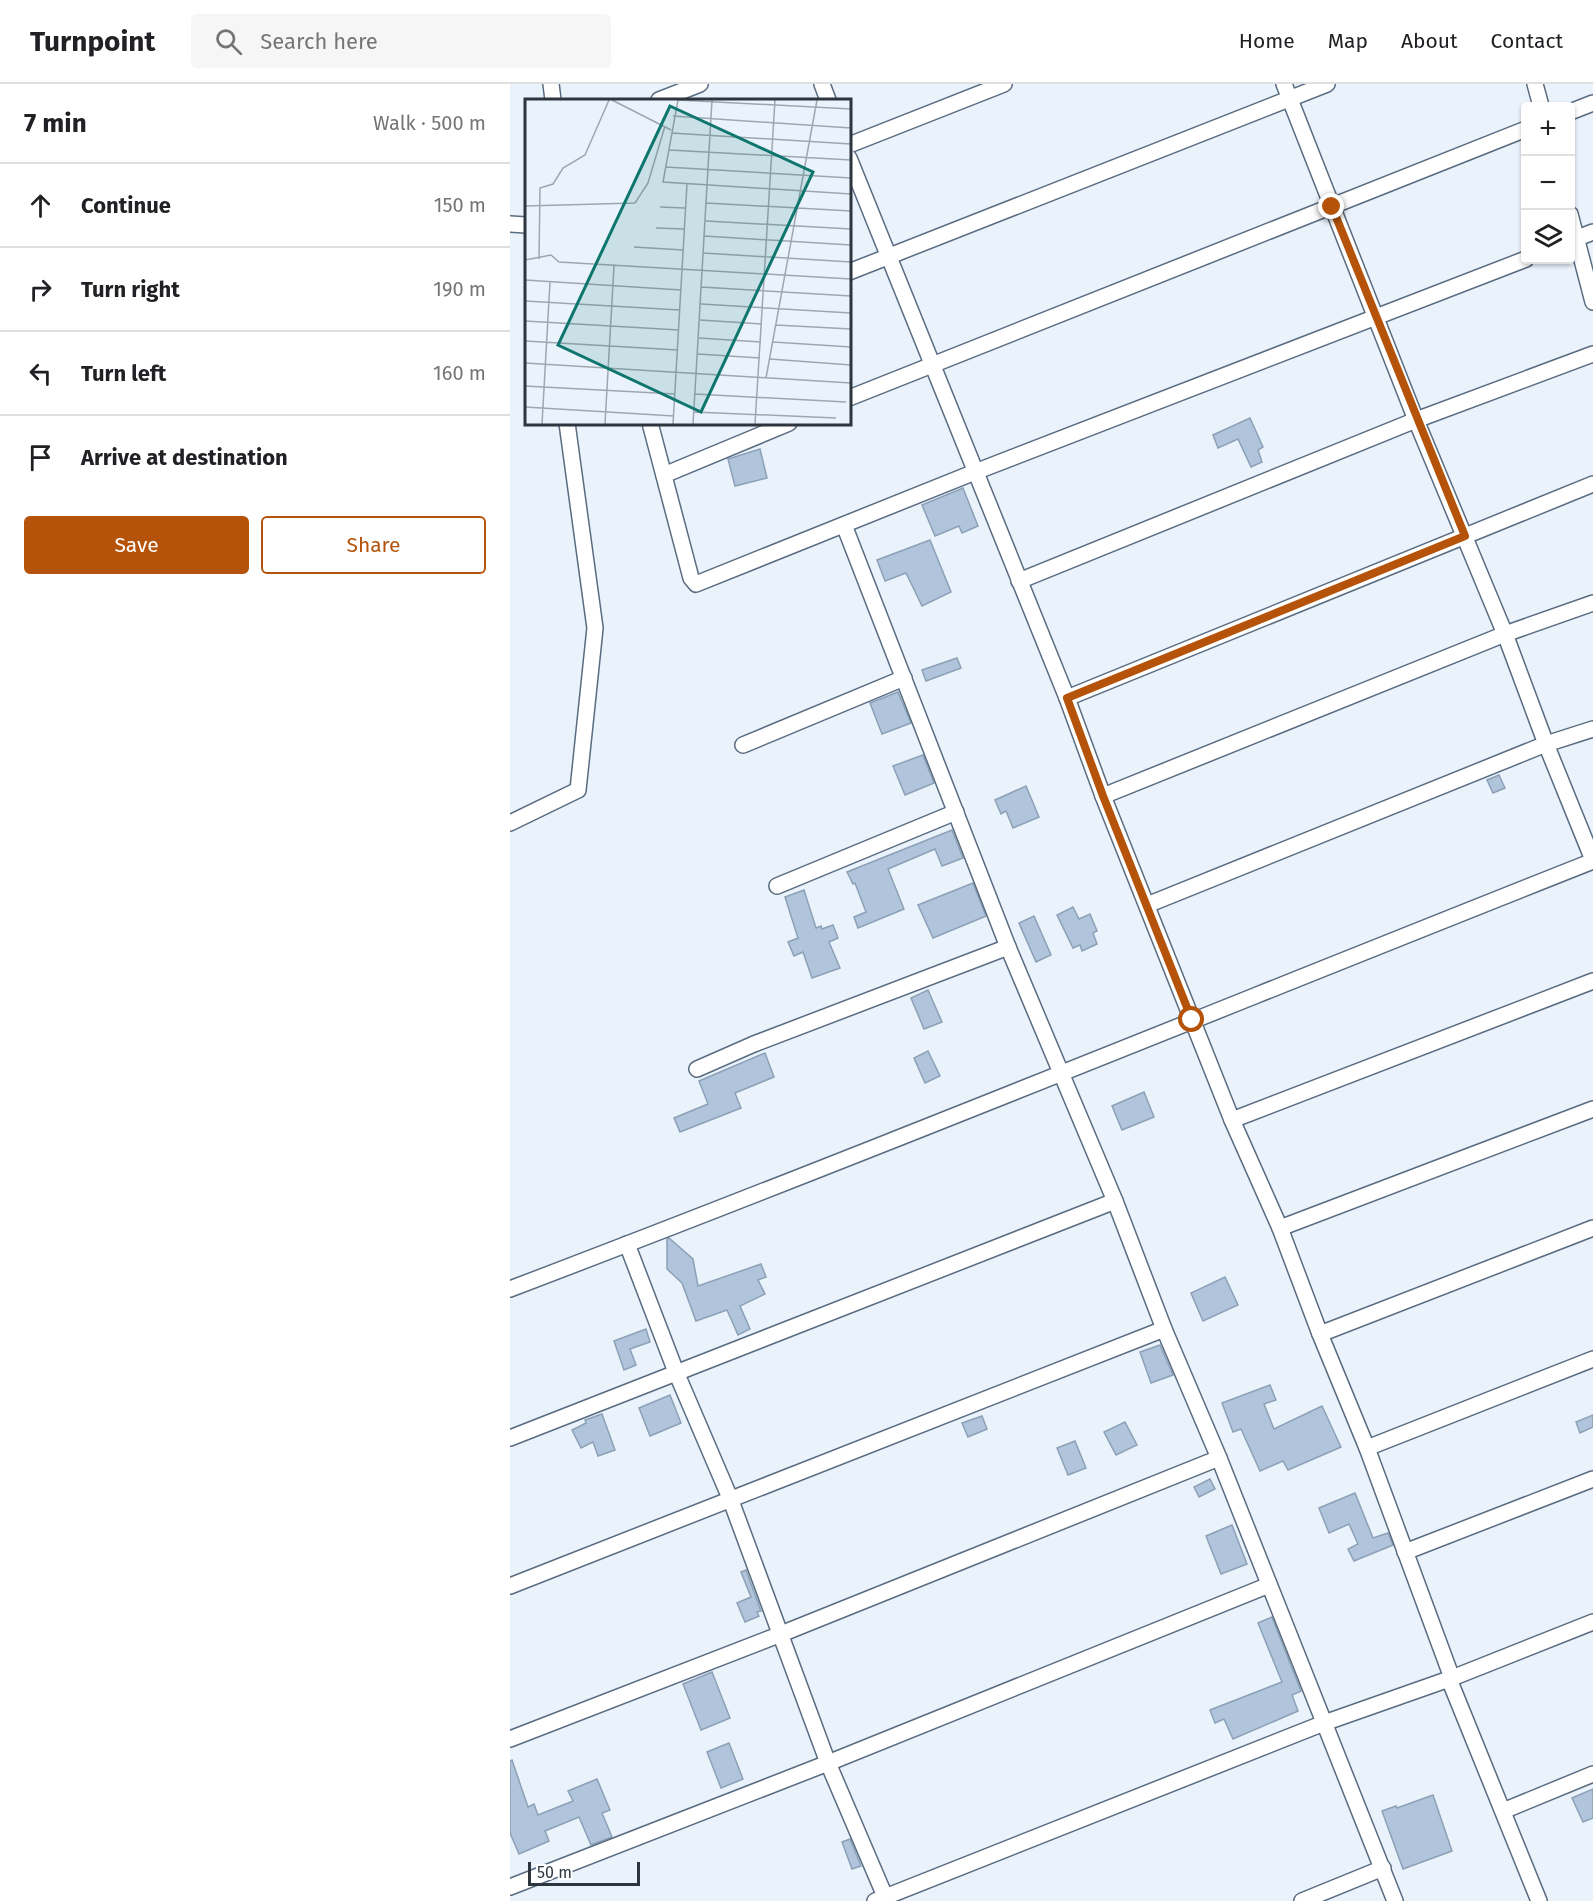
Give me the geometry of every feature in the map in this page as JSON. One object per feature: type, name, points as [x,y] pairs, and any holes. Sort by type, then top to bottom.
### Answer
[{"type":"street","points":[[550,84],[553,99]]},
{"type":"street","points":[[662,99],[700,84]]},
{"type":"street","points":[[822,84],[828,99]]},
{"type":"street","points":[[850,145],[1004,84]]},
{"type":"street","points":[[510,1289],[1063,1073],[1593,860],[1505,634],[1416,420],[1284,84]]},
{"type":"street","points":[[850,272],[1327,84]]},
{"type":"street","points":[[1535,84],[1540,102]]},
{"type":"street","points":[[1575,110],[1593,103]]},
{"type":"street","points":[[850,398],[1521,131]]},
{"type":"street","points":[[850,160],[1067,698],[1103,796],[1232,1120],[1280,1228],[1320,1335],[1367,1448],[1451,1678],[1539,1901]]},
{"type":"street","points":[[510,224],[525,225]]},
{"type":"street","points":[[1575,240],[1593,232]]},
{"type":"street","points":[[1575,243],[1593,302]]},
{"type":"street","points":[[650,424],[691,578],[696,584],[975,472],[1521,261]]},
{"type":"street","points":[[1019,581],[1416,420],[1593,354]]},
{"type":"street","points":[[510,824],[578,790],[595,628],[567,424]]},
{"type":"street","points":[[664,475],[787,424]]},
{"type":"street","points":[[1067,698],[1593,484]]},
{"type":"street","points":[[844,525],[1008,946],[1115,1201],[1164,1329],[1219,1458],[1395,1901]]},
{"type":"street","points":[[1103,796],[1505,634],[1593,603]]},
{"type":"street","points":[[743,745],[904,678]]},
{"type":"street","points":[[1147,905],[1546,744],[1593,729]]},
{"type":"street","points":[[777,886],[956,812]]},
{"type":"street","points":[[697,1069],[765,1040],[1008,946]]},
{"type":"street","points":[[1232,1120],[1593,981]]},
{"type":"street","points":[[1280,1228],[1593,1109]]},
{"type":"street","points":[[510,1438],[1115,1201]]},
{"type":"street","points":[[1320,1335],[1593,1228]]},
{"type":"street","points":[[627,1244],[676,1372],[730,1498],[828,1763],[882,1900],[1324,1723],[1451,1678],[1593,1622]]},
{"type":"street","points":[[510,1586],[1164,1329]]},
{"type":"street","points":[[1367,1448],[1593,1359]]},
{"type":"street","points":[[510,1739],[781,1634],[1219,1458]]},
{"type":"street","points":[[1405,1552],[1593,1479]]},
{"type":"street","points":[[510,1887],[828,1763],[1269,1585]]},
{"type":"street","points":[[1503,1811],[1593,1774]]},
{"type":"street","points":[[1302,1901],[1383,1868]]},
{"type":"building","points":[[1250,418],[1263,447],[1258,450],[1262,462],[1251,467],[1238,439],[1218,448],[1213,435]]},
{"type":"building","points":[[760,449],[767,478],[735,486],[728,459]]},
{"type":"building","points":[[963,488],[978,526],[962,533],[959,526],[935,536],[922,505]]},
{"type":"building","points":[[930,540],[951,592],[922,606],[906,573],[885,581],[877,560]]},
{"type":"building","points":[[957,658],[961,668],[926,681],[922,670]]},
{"type":"building","points":[[898,692],[911,723],[882,734],[870,703]]},
{"type":"building","points":[[923,755],[934,783],[905,795],[893,766]]},
{"type":"building","points":[[1499,775],[1505,788],[1493,793],[1487,780]]},
{"type":"building","points":[[1026,786],[1039,817],[1013,828],[1006,811],[1001,814],[995,800]]},
{"type":"building","points":[[952,830],[963,858],[942,866],[935,849],[888,869],[904,909],[858,928],[854,917],[866,912],[855,883],[853,884],[847,872]]},
{"type":"building","points":[[973,883],[986,916],[933,938],[918,905]]},
{"type":"building","points":[[804,890],[816,928],[821,926],[822,929],[833,925],[838,938],[829,942],[840,968],[812,978],[803,952],[794,956],[788,942],[798,938],[785,897]]},
{"type":"building","points":[[1073,907],[1079,919],[1090,914],[1097,931],[1093,933],[1097,944],[1082,951],[1080,945],[1073,948],[1057,915]]},
{"type":"building","points":[[1034,916],[1051,955],[1036,962],[1019,923]]},
{"type":"building","points":[[928,990],[942,1022],[924,1029],[911,998]]},
{"type":"building","points":[[928,1051],[940,1076],[925,1083],[914,1058]]},
{"type":"building","points":[[765,1053],[774,1077],[735,1093],[741,1108],[680,1132],[674,1118],[708,1104],[699,1081]]},
{"type":"building","points":[[1144,1092],[1154,1117],[1122,1130],[1112,1106]]},
{"type":"building","points":[[669,1238],[693,1259],[698,1286],[761,1264],[766,1277],[758,1280],[765,1294],[740,1306],[750,1329],[738,1335],[727,1310],[696,1321],[682,1283],[667,1269],[667,1239]]},
{"type":"building","points":[[1225,1277],[1238,1305],[1203,1321],[1191,1293]]},
{"type":"building","points":[[646,1329],[650,1342],[630,1349],[636,1365],[624,1370],[614,1341]]},
{"type":"building","points":[[1160,1345],[1173,1375],[1151,1383],[1140,1352]]},
{"type":"building","points":[[1270,1385],[1276,1400],[1264,1404],[1274,1429],[1322,1406],[1341,1447],[1288,1470],[1283,1461],[1260,1471],[1241,1429],[1233,1432],[1222,1403]]},
{"type":"building","points":[[670,1395],[681,1423],[650,1436],[639,1408]]},
{"type":"building","points":[[602,1414],[615,1450],[598,1456],[593,1442],[581,1448],[572,1430],[586,1423],[585,1420]]},
{"type":"building","points":[[1593,1415],[1593,1427],[1580,1433],[1576,1422]]},
{"type":"building","points":[[982,1416],[987,1429],[968,1437],[962,1423]]},
{"type":"building","points":[[1125,1422],[1137,1445],[1116,1455],[1104,1432]]},
{"type":"building","points":[[1075,1441],[1086,1468],[1068,1475],[1057,1448]]},
{"type":"building","points":[[1210,1479],[1215,1489],[1199,1497],[1194,1487]]},
{"type":"building","points":[[1355,1493],[1373,1538],[1388,1533],[1393,1545],[1354,1561],[1348,1549],[1358,1544],[1349,1524],[1329,1533],[1319,1508]]},
{"type":"building","points":[[1232,1525],[1247,1564],[1221,1574],[1206,1536]]},
{"type":"building","points":[[746,1570],[761,1611],[757,1612],[759,1616],[745,1622],[737,1603],[751,1597],[741,1572]]},
{"type":"building","points":[[1272,1617],[1301,1691],[1292,1695],[1298,1711],[1233,1739],[1224,1719],[1215,1723],[1210,1710],[1282,1682],[1258,1623]]},
{"type":"building","points":[[712,1672],[730,1718],[701,1730],[683,1684]]},
{"type":"building","points":[[729,1743],[743,1779],[721,1788],[707,1752]]},
{"type":"building","points":[[512,1760],[528,1807],[534,1804],[538,1815],[573,1801],[568,1791],[597,1779],[610,1810],[602,1813],[612,1837],[591,1845],[579,1817],[545,1831],[549,1841],[519,1854],[510,1833],[510,1761]]},
{"type":"building","points":[[1593,1789],[1593,1818],[1583,1822],[1572,1798]]},
{"type":"building","points":[[1433,1795],[1452,1851],[1403,1869],[1382,1811]]},
{"type":"building","points":[[850,1839],[861,1866],[852,1869],[842,1842]]},
{"type":"route","points":[[1192,1020],[1103,796],[1067,698],[1465,536],[1416,420],[1332,207]]}]
